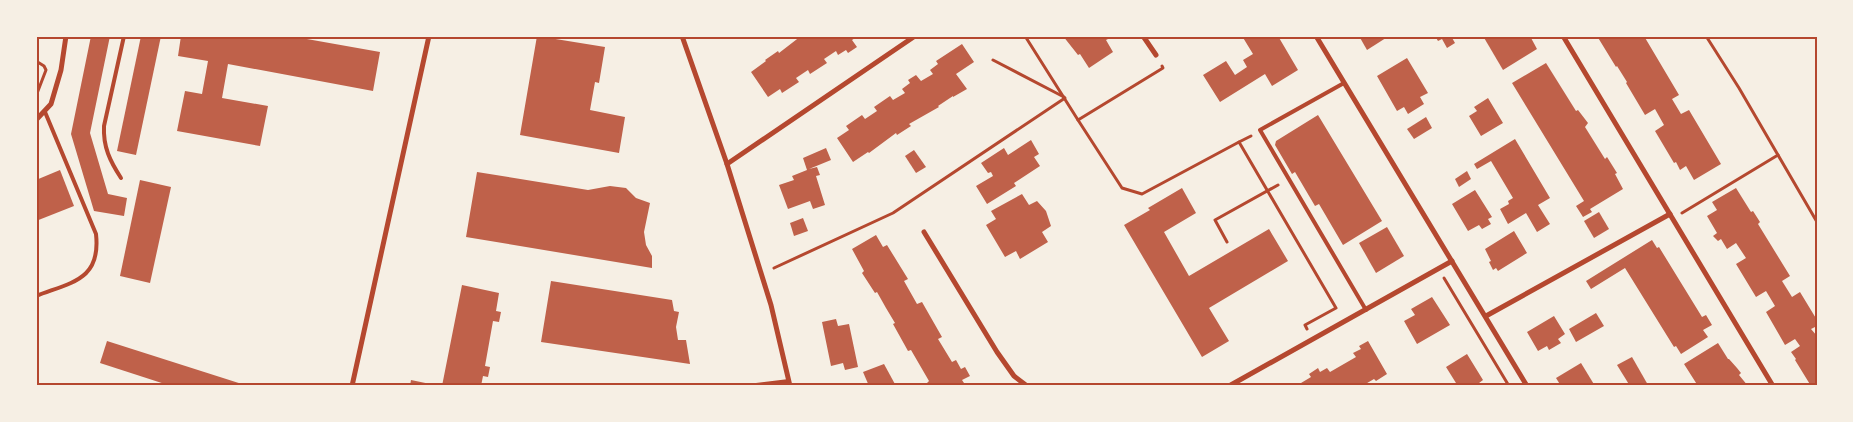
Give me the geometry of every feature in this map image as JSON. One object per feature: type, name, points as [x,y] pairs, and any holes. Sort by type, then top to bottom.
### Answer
[{"type":"street","points":[[36,120],[52,104],[61,70],[66,36]]},
{"type":"street","points":[[352,386],[430,36]]},
{"type":"street","points":[[682,36],[727,164],[776,322],[790,383]]},
{"type":"street","points":[[727,164],[915,36]]},
{"type":"street","points":[[1144,36],[1156,55]]},
{"type":"street","points":[[1316,36],[1486,316],[1526,386]]},
{"type":"street","points":[[1563,36],[1772,386]]},
{"type":"street","points":[[1486,316],[1671,216]]},
{"type":"street","points":[[924,232],[997,352],[1014,376],[1027,386]]},
{"type":"street","points":[[1229,386],[1452,261]]},
{"type":"lane","points":[[121,178],[109,158],[104,138],[104,126],[124,36]]},
{"type":"lane","points":[[1344,83],[1260,130],[1366,310]]},
{"type":"lane","points":[[36,296],[86,274],[95,262],[98,248],[96,234],[45,112]]},
{"type":"lane","points":[[748,386],[790,383]]},
{"type":"path","points":[[1025,36],[1122,188],[1142,194],[1239,142],[1336,308]]},
{"type":"path","points":[[1706,36],[1740,88],[1817,222]]},
{"type":"path","points":[[1078,120],[1163,68],[1156,55]]},
{"type":"path","points":[[36,60],[46,70],[36,96]]},
{"type":"path","points":[[993,60],[1065,98]]},
{"type":"path","points":[[774,268],[893,213],[1065,98]]},
{"type":"path","points":[[1671,216],[1778,155]]},
{"type":"path","points":[[1227,242],[1216,220],[1268,191]]},
{"type":"path","points":[[1437,270],[1447,283],[1509,386]]},
{"type":"building","points":[[91,36],[110,36],[90,133],[108,194],[127,198],[124,216],[94,211],[71,134]]},
{"type":"building","points":[[141,36],[161,36],[136,155],[117,151]]},
{"type":"building","points":[[181,36],[290,36],[380,52],[373,91],[228,64],[222,98],[268,106],[260,146],[177,131],[185,91],[202,94],[208,61],[178,56]]},
{"type":"building","points":[[537,36],[605,47],[599,83],[595,82],[590,110],[625,117],[619,153],[520,135]]},
{"type":"building","points":[[801,36],[858,36],[852,40],[857,47],[848,53],[846,50],[838,55],[836,51],[824,59],[827,63],[810,74],[808,70],[796,78],[799,82],[782,93],[780,89],[768,97],[751,72],[765,60],[778,51],[779,53]]},
{"type":"building","points":[[1063,36],[1109,36],[1110,38],[1106,40],[1113,52],[1089,68],[1080,54],[1078,55]]},
{"type":"building","points":[[1242,36],[1278,36],[1298,70],[1272,86],[1265,74],[1220,102],[1203,75],[1226,61],[1235,75],[1247,67],[1243,60],[1253,54]]},
{"type":"building","points":[[1359,36],[1389,36],[1367,50]]},
{"type":"building","points":[[1435,36],[1451,36],[1455,43],[1447,48],[1442,39],[1438,41]]},
{"type":"building","points":[[1483,36],[1530,36],[1537,49],[1503,70]]},
{"type":"building","points":[[1597,36],[1644,36],[1679,95],[1672,99],[1681,114],[1689,110],[1721,164],[1694,180],[1686,166],[1680,170],[1655,131],[1664,125],[1655,109],[1645,115],[1627,82]]},
{"type":"building","points":[[962,44],[974,62],[956,74],[967,89],[909,124],[911,126],[897,135],[896,133],[853,162],[837,138],[849,130],[846,126],[862,115],[865,119],[877,111],[874,107],[890,96],[893,100],[905,93],[902,89],[910,83],[908,80],[916,75],[921,81],[933,74],[930,70],[938,64],[936,61]]},
{"type":"building","points":[[1407,58],[1428,93],[1420,97],[1424,104],[1408,114],[1404,107],[1397,111],[1377,76]]},
{"type":"building","points":[[1546,63],[1576,111],[1578,110],[1588,123],[1585,127],[1605,159],[1607,157],[1617,173],[1615,174],[1623,189],[1590,209],[1592,212],[1583,217],[1576,206],[1584,201],[1512,83]]},
{"type":"building","points":[[1488,98],[1503,123],[1481,136],[1469,116],[1477,111],[1474,107]]},
{"type":"building","points":[[1318,115],[1382,221],[1343,245],[1319,204],[1315,206],[1295,172],[1292,174],[1275,145],[1276,141]]},
{"type":"building","points":[[1426,117],[1432,128],[1414,139],[1407,129]]},
{"type":"building","points":[[1515,139],[1550,198],[1538,205],[1550,224],[1537,232],[1526,213],[1508,224],[1500,209],[1509,204],[1508,201],[1513,198],[1491,161],[1477,169],[1474,164]]},
{"type":"building","points":[[1031,140],[1039,154],[1034,157],[1040,166],[1014,183],[1016,186],[987,204],[976,186],[993,176],[991,172],[988,173],[981,163],[1004,148],[1008,155]]},
{"type":"building","points":[[826,148],[831,160],[809,169],[817,167],[820,175],[816,176],[825,205],[813,209],[810,201],[788,209],[779,185],[794,180],[792,176],[807,170],[803,158]]},
{"type":"building","points":[[914,150],[926,167],[916,173],[905,156]]},
{"type":"building","points":[[60,170],[74,206],[36,221],[36,180]]},
{"type":"building","points":[[1467,171],[1471,179],[1459,187],[1455,179]]},
{"type":"building","points":[[477,172],[588,190],[610,186],[626,188],[636,198],[650,203],[644,232],[646,245],[652,256],[652,268],[466,237]]},
{"type":"building","points":[[140,180],[171,187],[150,283],[120,276]]},
{"type":"building","points":[[1182,188],[1196,213],[1164,232],[1189,276],[1269,229],[1288,261],[1209,308],[1229,341],[1202,357],[1124,225]]},
{"type":"building","points":[[1736,188],[1751,212],[1753,211],[1760,222],[1758,224],[1790,276],[1782,281],[1792,297],[1800,292],[1817,320],[1817,326],[1811,329],[1817,336],[1817,386],[1811,386],[1791,352],[1800,346],[1795,339],[1785,345],[1766,312],[1775,306],[1766,291],[1756,297],[1736,264],[1746,258],[1736,243],[1727,249],[1721,239],[1718,241],[1713,236],[1717,233],[1707,216],[1717,210],[1712,202]]},
{"type":"building","points":[[1475,190],[1492,217],[1488,219],[1491,224],[1482,229],[1479,225],[1468,231],[1452,204]]},
{"type":"building","points":[[1022,194],[1029,205],[1037,201],[1046,211],[1051,226],[1042,232],[1048,242],[1020,259],[1016,251],[1005,257],[986,225],[996,219],[991,211]]},
{"type":"building","points":[[1599,212],[1609,229],[1594,238],[1584,221]]},
{"type":"building","points":[[803,218],[808,231],[794,236],[790,223]]},
{"type":"building","points":[[1387,227],[1404,256],[1376,273],[1359,243]]},
{"type":"building","points":[[1514,231],[1527,253],[1498,271],[1496,268],[1493,270],[1485,249]]},
{"type":"building","points":[[876,235],[883,247],[887,245],[908,279],[904,281],[917,304],[922,302],[942,337],[938,339],[952,362],[956,360],[961,369],[965,367],[970,376],[962,380],[966,386],[929,386],[927,383],[929,381],[911,350],[908,351],[893,324],[895,323],[877,292],[875,293],[862,273],[864,271],[852,249]]},
{"type":"building","points":[[1652,240],[1657,248],[1659,247],[1702,317],[1706,315],[1712,325],[1703,330],[1708,337],[1681,354],[1676,346],[1674,347],[1625,268],[1591,289],[1586,281]]},
{"type":"building","points":[[551,281],[672,300],[674,311],[679,312],[676,327],[678,340],[686,340],[690,364],[541,342]]},
{"type":"building","points":[[462,285],[499,293],[496,311],[501,312],[499,322],[493,321],[485,366],[490,367],[488,377],[483,376],[481,386],[442,386]]},
{"type":"building","points":[[1432,297],[1450,325],[1417,344],[1404,321],[1415,315],[1411,309]]},
{"type":"building","points":[[1596,313],[1604,326],[1576,342],[1569,329]]},
{"type":"building","points":[[1554,316],[1565,334],[1558,339],[1561,343],[1549,350],[1547,346],[1538,351],[1527,332]]},
{"type":"building","points":[[836,319],[838,326],[849,324],[858,367],[845,370],[843,363],[831,366],[822,322]]},
{"type":"building","points":[[107,341],[245,386],[171,386],[100,363]]},
{"type":"building","points":[[1368,341],[1387,374],[1376,381],[1374,379],[1362,386],[1296,386],[1311,377],[1309,374],[1318,368],[1320,372],[1327,368],[1330,372],[1356,357],[1353,353],[1361,349],[1359,346]]},
{"type":"building","points":[[1718,343],[1728,359],[1741,373],[1739,375],[1748,386],[1698,386],[1684,364]]},
{"type":"building","points":[[1467,354],[1483,380],[1475,386],[1451,386],[1456,383],[1446,367]]},
{"type":"building","points":[[1632,357],[1648,385],[1630,386],[1617,365]]},
{"type":"building","points":[[1581,363],[1595,386],[1561,386],[1556,378]]},
{"type":"building","points":[[884,364],[896,386],[869,386],[863,372]]},
{"type":"building","points":[[411,380],[435,385],[435,386],[410,386]]}]
